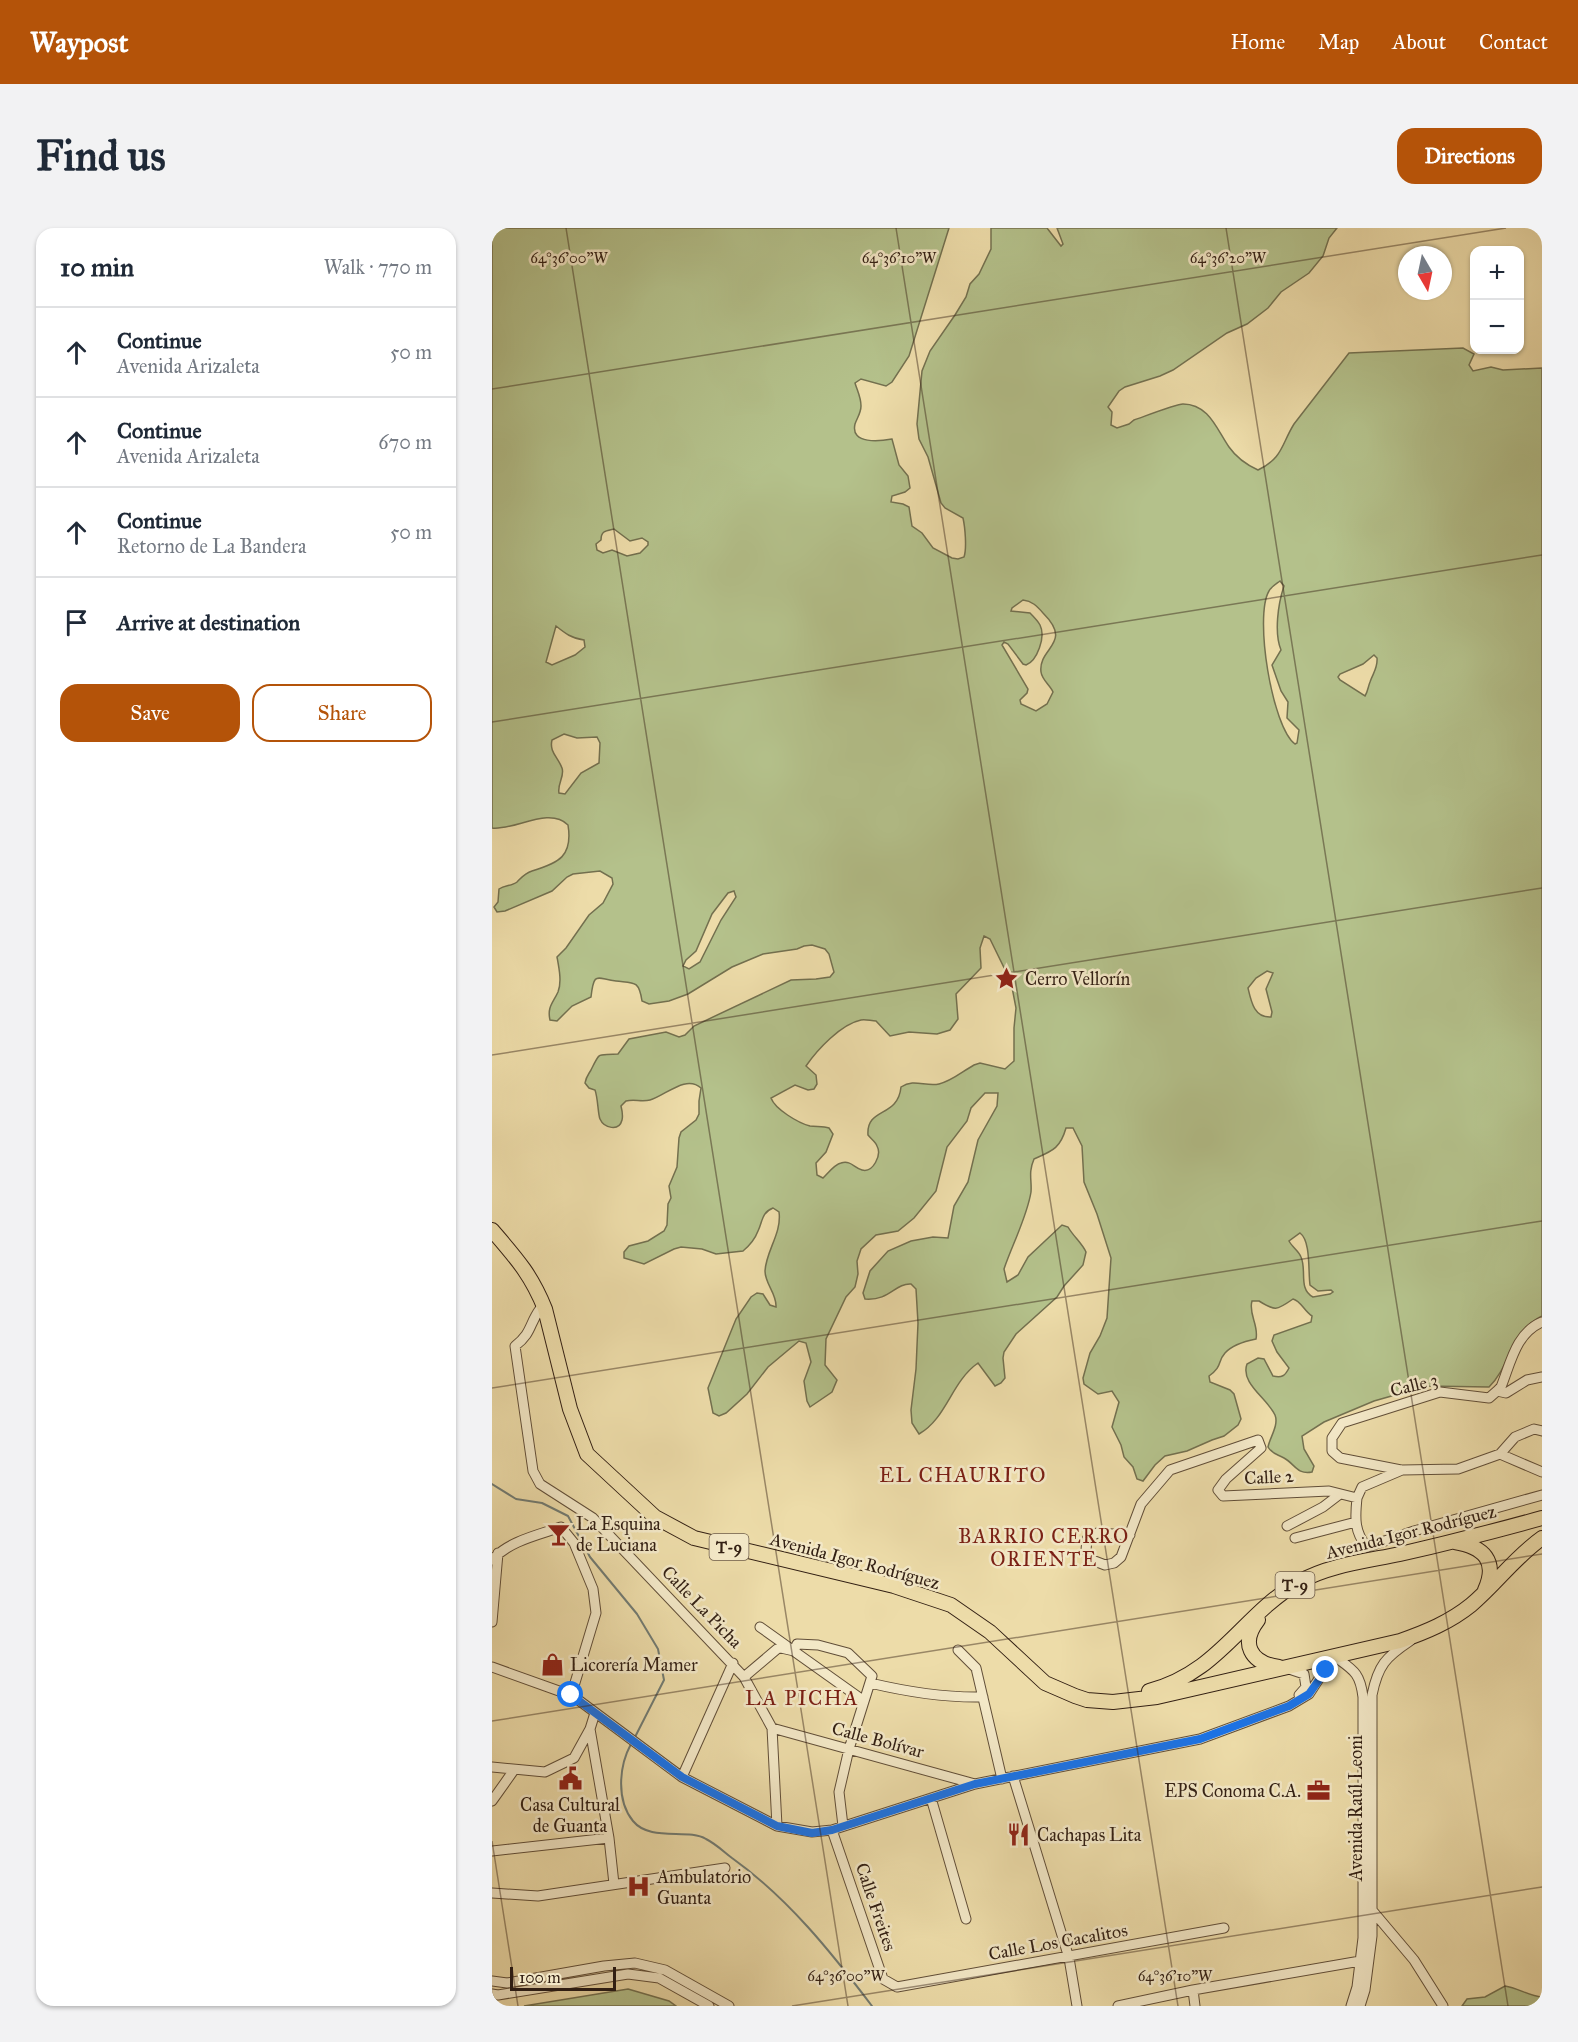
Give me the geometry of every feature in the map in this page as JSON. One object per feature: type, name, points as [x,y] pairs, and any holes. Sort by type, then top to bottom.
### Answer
[{"type":"highway","name":"Avenida Igor Rodríguez","points":[[492,1230],[514,1256]]},
{"type":"highway","name":"Avenida Igor Rodríguez","points":[[492,1239],[506,1246],[532,1278],[545,1309],[570,1409],[587,1454],[655,1517],[694,1538],[894,1586],[951,1605],[990,1632],[1045,1683],[1076,1696],[1099,1701],[1157,1697],[1401,1641],[1424,1633],[1454,1617],[1484,1592],[1521,1554],[1542,1538]]},
{"type":"highway","name":"Avenida Igor Rodríguez","points":[[1076,1696],[1132,1695],[1155,1689],[1193,1674],[1216,1656],[1238,1632],[1280,1596],[1300,1582],[1321,1573],[1542,1518]]},
{"type":"highway","points":[[1453,1542],[1478,1549],[1488,1560],[1491,1570],[1490,1579],[1484,1592]]},
{"type":"highway","name":"T-9","points":[[1280,1596],[1258,1621],[1249,1636],[1251,1650],[1259,1661],[1266,1665],[1284,1667]]},
{"type":"street","name":"Calle La Picha","points":[[545,1309],[540,1309],[532,1319],[530,1330],[525,1338],[515,1346],[532,1471],[540,1484],[593,1518],[744,1677],[772,1728],[777,1826]]},
{"type":"street","points":[[1497,1391],[1501,1387],[1516,1347],[1526,1330],[1542,1322]]},
{"type":"street","name":"Calle 3","points":[[1402,1470],[1340,1458],[1332,1451],[1332,1438],[1342,1424],[1440,1392],[1489,1398],[1497,1391],[1506,1393],[1527,1380],[1542,1377]]},
{"type":"street","points":[[1542,1431],[1534,1429],[1515,1437],[1500,1454],[1458,1469],[1402,1470],[1362,1487],[1358,1498],[1356,1522],[1360,1539],[1367,1547],[1414,1531],[1542,1495]]},
{"type":"street","name":"Calle 2","points":[[1130,1535],[1096,1533],[1087,1539],[1088,1556],[1097,1563],[1105,1565],[1114,1563],[1121,1557],[1130,1535],[1141,1504],[1170,1470],[1258,1440],[1261,1448],[1226,1479],[1218,1490],[1223,1496],[1329,1491],[1358,1498]]},
{"type":"street","points":[[1500,1454],[1542,1472]]},
{"type":"street","points":[[1287,1526],[1323,1507],[1340,1494]]},
{"type":"street","points":[[1295,1538],[1356,1522]]},
{"type":"street","points":[[492,1622],[495,1557],[522,1540],[561,1527],[574,1543],[593,1589],[597,1613],[571,1695]]},
{"type":"street","points":[[760,1627],[864,1701]]},
{"type":"street","name":"Avenida Raúl Leoni","points":[[1360,2006],[1365,1990],[1372,1695],[1376,1675],[1389,1656],[1424,1633]]},
{"type":"street","points":[[794,1652],[797,1644],[818,1645],[848,1653],[872,1676],[849,1749],[839,1792],[843,1826]]},
{"type":"street","points":[[744,1677],[777,1649],[794,1652]]},
{"type":"street","points":[[958,1650],[976,1668],[1002,1779]]},
{"type":"street","points":[[492,1667],[571,1695],[682,1777],[777,1826],[812,1833],[832,1830],[975,1784],[1200,1739],[1289,1706],[1309,1694],[1334,1656]]},
{"type":"street","name":"Avenida Raúl Leoni","points":[[1334,1656],[1352,1669],[1361,1682],[1368,1908]]},
{"type":"street","points":[[682,1777],[732,1663]]},
{"type":"street","points":[[1284,1667],[1304,1674],[1306,1679],[1306,1687],[1289,1706]]},
{"type":"street","points":[[870,1683],[916,1693],[983,1697]]},
{"type":"street","points":[[492,1767],[545,1772],[574,1758],[590,1729],[595,1713]]},
{"type":"street","name":"Calle Bolívar","points":[[772,1728],[975,1784]]},
{"type":"street","points":[[590,1729],[609,1838],[614,1884]]},
{"type":"street","points":[[492,1801],[514,1770]]},
{"type":"street","points":[[1013,1776],[1069,1958],[1077,2006]]},
{"type":"street","points":[[931,1798],[966,1919]]},
{"type":"street","name":"Calle Freites","points":[[832,1830],[883,1979],[897,1988]]},
{"type":"street","points":[[492,1851],[609,1838]]},
{"type":"street","points":[[492,1893],[538,1896],[725,1868]]},
{"type":"street","points":[[1368,1908],[1414,1960],[1443,2006]]},
{"type":"street","name":"Calle Los Cacalitos","points":[[897,1988],[1224,1928]]},
{"type":"street","points":[[1118,2006],[1193,1990],[1365,1960]]},
{"type":"street","name":"Avenida Raúl Leoni","points":[[1351,2006],[1365,1960]]},
{"type":"street","points":[[492,1981],[507,1983],[604,1966],[635,1963],[665,1970],[729,2006]]},
{"type":"street","points":[[492,1994],[498,1995],[628,1974],[659,1978],[709,2006]]},
{"type":"street","points":[[1193,1990],[1196,2006]]},
{"type":"green space","points":[[492,228],[949,228],[909,356],[892,382],[886,386],[861,379],[855,383],[861,406],[855,431],[862,439],[892,439],[899,465],[908,476],[910,488],[892,496],[891,502],[909,507],[912,526],[922,533],[933,548],[958,559],[964,557],[965,553],[963,518],[945,508],[941,503],[928,457],[919,439],[917,424],[922,371],[930,351],[966,297],[970,284],[979,274],[991,249],[991,228],[1047,228],[1061,246],[1063,244],[1057,228],[1337,228],[1329,238],[1323,256],[1309,273],[1281,292],[1268,308],[1247,324],[1227,333],[1173,370],[1119,391],[1108,407],[1112,412],[1111,425],[1117,428],[1174,406],[1192,405],[1206,413],[1235,454],[1258,470],[1277,456],[1294,424],[1349,353],[1463,348],[1470,354],[1474,354],[1469,365],[1473,371],[1491,367],[1503,370],[1542,368],[1542,1316],[1531,1323],[1517,1339],[1497,1378],[1489,1387],[1427,1386],[1407,1389],[1324,1422],[1302,1436],[1304,1449],[1314,1466],[1312,1472],[1307,1473],[1273,1453],[1268,1447],[1275,1427],[1275,1415],[1247,1378],[1246,1371],[1247,1364],[1258,1358],[1264,1359],[1273,1376],[1285,1375],[1289,1368],[1272,1341],[1274,1335],[1311,1322],[1312,1316],[1293,1299],[1276,1308],[1259,1301],[1252,1301],[1251,1310],[1257,1334],[1256,1339],[1228,1350],[1218,1367],[1209,1376],[1210,1382],[1234,1394],[1241,1419],[1238,1425],[1224,1436],[1187,1451],[1165,1456],[1143,1481],[1137,1479],[1133,1467],[1124,1457],[1112,1427],[1119,1402],[1112,1391],[1098,1394],[1084,1384],[1083,1378],[1090,1353],[1107,1318],[1111,1258],[1084,1182],[1082,1146],[1073,1128],[1066,1128],[1061,1141],[1055,1148],[1034,1159],[1031,1168],[1029,1202],[1004,1269],[1007,1282],[1018,1275],[1028,1257],[1062,1225],[1068,1227],[1086,1252],[1083,1265],[1057,1297],[1016,1334],[1004,1352],[1005,1378],[1001,1383],[995,1386],[978,1363],[961,1380],[936,1419],[919,1434],[912,1423],[911,1410],[918,1323],[916,1289],[911,1284],[905,1284],[886,1295],[873,1299],[865,1299],[863,1293],[870,1271],[888,1251],[911,1241],[933,1237],[948,1238],[954,1206],[968,1182],[978,1140],[997,1106],[998,1093],[985,1093],[971,1108],[967,1121],[947,1147],[936,1191],[914,1218],[898,1231],[876,1235],[861,1249],[857,1261],[858,1274],[855,1287],[846,1297],[826,1339],[825,1365],[837,1380],[832,1392],[810,1407],[804,1381],[811,1362],[806,1343],[799,1341],[768,1367],[747,1394],[726,1413],[719,1416],[713,1413],[708,1388],[736,1319],[751,1297],[757,1293],[763,1294],[770,1305],[776,1307],[765,1271],[778,1227],[779,1212],[773,1208],[766,1212],[755,1237],[743,1251],[716,1254],[702,1249],[681,1247],[644,1264],[624,1258],[624,1252],[629,1246],[648,1241],[664,1231],[667,1225],[668,1204],[671,1198],[669,1186],[677,1167],[679,1138],[681,1132],[696,1120],[699,1114],[701,1088],[689,1083],[650,1100],[626,1101],[621,1106],[620,1124],[611,1127],[605,1125],[600,1119],[595,1090],[589,1088],[585,1081],[600,1055],[618,1054],[629,1039],[666,1032],[679,1037],[685,1035],[694,1026],[791,980],[830,977],[834,972],[829,954],[825,949],[812,945],[763,954],[732,967],[688,994],[669,1001],[649,1004],[642,1001],[635,984],[598,978],[593,983],[591,997],[572,1006],[557,1021],[550,1020],[550,1008],[560,984],[557,957],[589,915],[603,903],[613,884],[612,878],[600,871],[573,874],[552,891],[505,911],[497,912],[494,907],[498,902],[499,889],[515,883],[527,873],[557,861],[566,851],[569,836],[568,825],[551,818],[541,818],[492,828]],"holes":[[[614,529],[630,541],[642,538],[648,542],[648,545],[640,553],[627,556],[612,550],[603,553],[597,550],[596,544],[601,540],[603,533]],[[1280,581],[1284,586],[1278,618],[1281,650],[1272,665],[1281,691],[1288,702],[1287,718],[1299,730],[1295,744],[1287,734],[1279,716],[1265,646],[1263,623],[1265,604],[1269,591]],[[1023,600],[1029,601],[1052,623],[1055,632],[1055,639],[1041,664],[1043,678],[1053,692],[1047,704],[1036,711],[1021,704],[1020,700],[1028,689],[1002,645],[1004,642],[1008,644],[1026,665],[1037,654],[1042,630],[1030,613],[1011,611]],[[556,626],[569,635],[584,640],[585,647],[575,655],[552,665],[546,662]],[[1374,655],[1377,658],[1376,668],[1365,696],[1340,680],[1338,677],[1363,664]],[[564,734],[577,738],[597,737],[600,743],[599,763],[581,773],[565,794],[559,793],[563,771],[553,751],[552,740]],[[734,891],[736,897],[721,920],[700,962],[689,969],[683,966],[696,951],[712,914],[728,893]],[[984,936],[990,939],[1011,982],[1016,1008],[1014,1061],[1005,1069],[980,1063],[944,1083],[906,1084],[901,1087],[899,1097],[894,1104],[872,1120],[869,1126],[868,1135],[876,1143],[878,1150],[873,1166],[862,1170],[844,1162],[836,1165],[823,1178],[817,1175],[816,1163],[826,1152],[833,1134],[829,1128],[810,1126],[793,1119],[777,1107],[771,1098],[795,1085],[808,1090],[814,1089],[817,1084],[816,1075],[806,1066],[830,1038],[853,1022],[876,1021],[890,1036],[909,1032],[937,1034],[950,1030],[958,1019],[956,994],[981,968],[980,948]],[[1267,971],[1273,973],[1266,989],[1272,1012],[1271,1017],[1261,1015],[1252,1003],[1248,988],[1256,978]],[[1300,1233],[1304,1237],[1310,1285],[1318,1291],[1331,1290],[1333,1292],[1313,1297],[1308,1294],[1304,1284],[1303,1262],[1289,1241]]]},
{"type":"green space","points":[[1505,1986],[1542,1997],[1542,2006],[1462,2006],[1467,1999],[1485,1997]]},
{"type":"green space","points":[[628,1989],[669,2001],[676,2006],[524,2006]]},
{"type":"waterway","points":[[492,1484],[516,1499],[542,1503],[568,1516],[590,1557],[637,1614],[658,1649],[664,1680],[634,1739]]},
{"type":"waterway","points":[[631,1744],[624,1762],[621,1783],[624,1803],[633,1821],[649,1831],[698,1836],[720,1848],[772,1890],[790,1908],[841,1966],[872,2006]]},
{"type":"place","name":"Cerro Vellorín","points":[[1007,979]]},
{"type":"place","name":"La Esquina de Luciana","points":[[558,1534]]},
{"type":"place","name":"Licorería Mamer","points":[[552,1665]]},
{"type":"place","name":"Casa Cultural de Guanta","points":[[570,1779]]},
{"type":"place","name":"EPS Conoma C.A.","points":[[1319,1791]]},
{"type":"place","name":"Cachapas Lita","points":[[1019,1835]]},
{"type":"place","name":"Ambulatorio Guanta","points":[[639,1887]]},
{"type":"district","name":"EL CHAURITO","points":[[963,1475]]},
{"type":"district","name":"BARRIO CERRO ORIENTE","points":[[1044,1548]]},
{"type":"district","name":"LA PICHA","points":[[802,1698]]},
{"type":"route","points":[[571,1695],[682,1777],[777,1826],[812,1833],[832,1830],[975,1784],[1200,1739],[1289,1706],[1309,1694],[1326,1670]]}]
